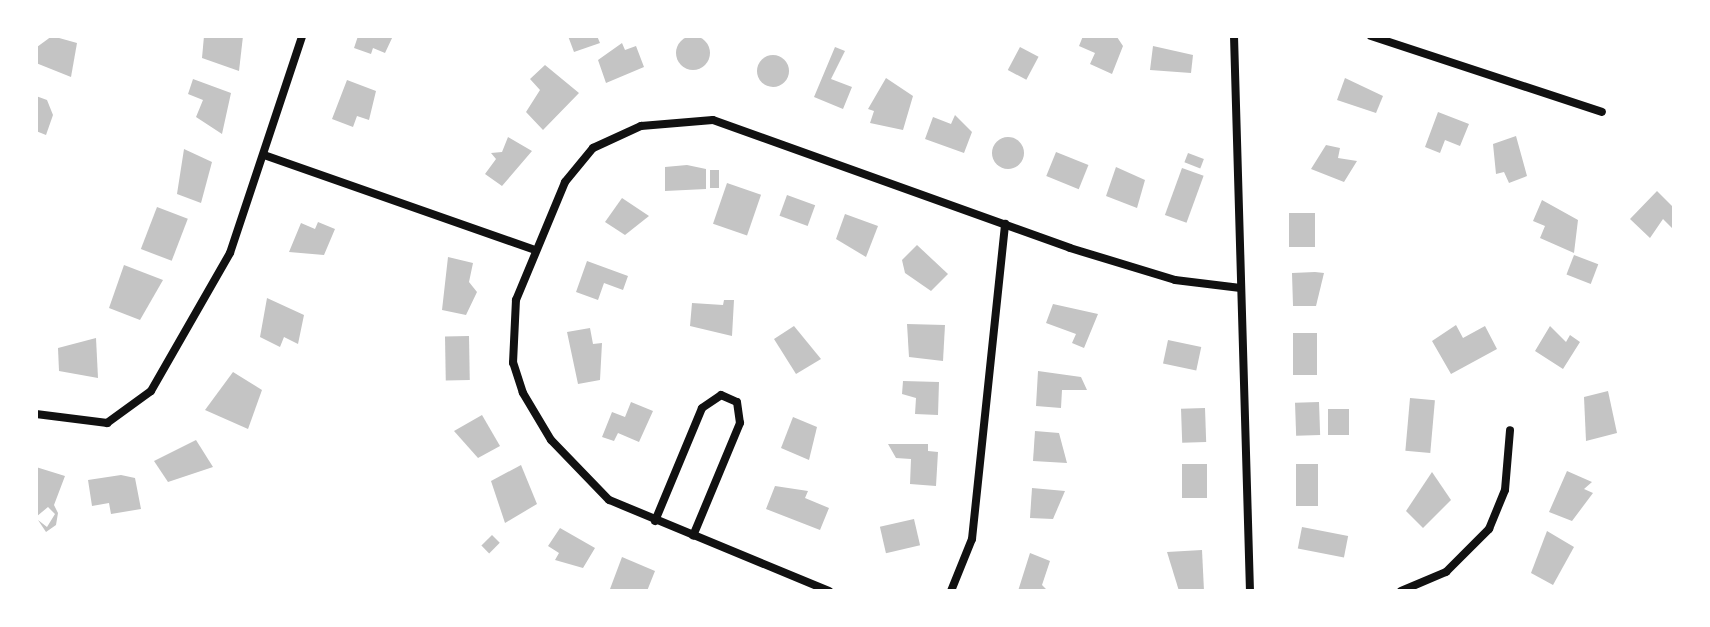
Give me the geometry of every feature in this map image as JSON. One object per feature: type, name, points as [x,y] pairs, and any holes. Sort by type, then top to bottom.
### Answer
[{"type":"street","points":[[36,414],[107,423],[151,391],[230,253],[302,36]]},
{"type":"street","points":[[1234,36],[1250,591]]},
{"type":"street","points":[[1371,36],[1602,112]]},
{"type":"street","points":[[829,591],[655,521],[589,487],[523,393],[512,332],[533,249],[565,182],[593,148],[674,119],[748,128],[1005,224],[1175,280],[1241,288]]},
{"type":"street","points":[[264,155],[533,249]]},
{"type":"street","points":[[951,591],[976,514],[1005,224]]},
{"type":"street","points":[[655,521],[697,417],[721,395],[737,402],[740,423],[693,536]]},
{"type":"street","points":[[1401,591],[1446,572],[1489,529],[1505,490],[1510,430]]},
{"type":"building","points":[[52,36],[77,43],[71,77],[36,63],[37,47]]},
{"type":"building","points":[[204,36],[243,36],[239,71],[202,58]]},
{"type":"building","points":[[358,36],[393,36],[385,53],[373,48],[371,54],[354,48]]},
{"type":"building","points":[[568,36],[597,36],[600,43],[574,52]]},
{"type":"building","points":[[693,36],[705,41],[710,53],[705,65],[693,70],[681,65],[676,53],[681,41]]},
{"type":"building","points":[[1083,36],[1117,37],[1123,46],[1112,74],[1090,64],[1095,53],[1079,46]]},
{"type":"building","points":[[622,43],[625,50],[636,46],[644,67],[606,83],[598,60]]},
{"type":"building","points":[[1153,46],[1193,55],[1191,73],[1150,70]]},
{"type":"building","points":[[835,47],[845,51],[831,79],[852,87],[843,109],[814,97]]},
{"type":"building","points":[[1020,47],[1039,57],[1026,80],[1008,70]]},
{"type":"building","points":[[773,55],[784,60],[789,71],[784,82],[773,87],[762,82],[757,71],[762,60]]},
{"type":"building","points":[[545,65],[579,93],[543,130],[526,112],[540,90],[530,79]]},
{"type":"building","points":[[886,78],[913,96],[903,130],[870,123],[874,111],[868,109]]},
{"type":"building","points":[[1345,78],[1383,96],[1376,113],[1337,100]]},
{"type":"building","points":[[193,79],[231,93],[222,134],[196,117],[203,100],[188,94]]},
{"type":"building","points":[[347,80],[376,91],[369,120],[357,116],[353,127],[332,119]]},
{"type":"building","points":[[36,96],[47,100],[53,115],[46,135],[36,131]]},
{"type":"building","points":[[1438,112],[1469,124],[1460,146],[1445,140],[1440,153],[1425,147]]},
{"type":"building","points":[[955,115],[972,132],[964,153],[925,139],[933,117],[951,124]]},
{"type":"building","points":[[1516,136],[1527,176],[1509,183],[1504,172],[1496,174],[1493,144]]},
{"type":"building","points":[[508,137],[532,151],[502,186],[485,174],[496,159],[491,153],[502,152]]},
{"type":"building","points":[[1008,137],[1019,142],[1024,153],[1019,164],[1008,169],[997,164],[992,153],[997,142]]},
{"type":"building","points":[[1326,145],[1340,148],[1338,158],[1357,161],[1344,182],[1311,169]]},
{"type":"building","points":[[184,149],[212,162],[201,203],[177,194]]},
{"type":"building","points":[[1056,152],[1088,165],[1079,189],[1046,176]]},
{"type":"building","points":[[1188,153],[1204,159],[1200,168],[1184,162]]},
{"type":"building","points":[[687,165],[706,169],[706,189],[665,191],[665,167]]},
{"type":"building","points":[[1116,167],[1145,180],[1137,208],[1106,196]]},
{"type":"building","points":[[1182,168],[1204,176],[1187,223],[1165,215]]},
{"type":"building","points":[[710,170],[719,170],[719,188],[710,188]]},
{"type":"building","points":[[727,183],[761,195],[747,235],[713,224]]},
{"type":"building","points":[[1657,191],[1674,208],[1674,230],[1663,219],[1650,238],[1630,219]]},
{"type":"building","points":[[787,195],[815,205],[808,226],[779,216]]},
{"type":"building","points":[[622,198],[649,216],[625,235],[605,222]]},
{"type":"building","points":[[1542,200],[1578,220],[1574,253],[1540,238],[1545,226],[1533,221]]},
{"type":"building","points":[[157,207],[188,219],[172,261],[141,249]]},
{"type":"building","points":[[1289,213],[1315,213],[1315,247],[1289,247]]},
{"type":"building","points":[[845,214],[878,226],[866,257],[836,239]]},
{"type":"building","points":[[318,222],[335,229],[324,255],[289,252],[301,223],[315,229]]},
{"type":"building","points":[[917,245],[948,274],[931,291],[905,273],[902,260]]},
{"type":"building","points":[[1574,255],[1598,264],[1591,284],[1566,275]]},
{"type":"building","points":[[448,257],[473,263],[469,282],[477,292],[466,315],[442,310]]},
{"type":"building","points":[[587,261],[628,276],[623,290],[604,283],[598,300],[576,292]]},
{"type":"building","points":[[124,265],[163,280],[140,320],[109,308]]},
{"type":"building","points":[[1292,273],[1324,273],[1316,306],[1293,306]]},
{"type":"building","points":[[267,298],[304,315],[298,344],[284,337],[280,347],[260,337]]},
{"type":"building","points":[[724,300],[734,300],[732,336],[690,326],[692,303],[723,305]]},
{"type":"building","points":[[1053,304],[1098,314],[1084,348],[1072,343],[1076,334],[1046,323]]},
{"type":"building","points":[[907,324],[945,325],[943,361],[909,357]]},
{"type":"building","points":[[1456,325],[1463,338],[1485,326],[1497,349],[1451,374],[1432,341]]},
{"type":"building","points":[[794,326],[821,359],[796,374],[774,339]]},
{"type":"building","points":[[1550,326],[1566,342],[1570,335],[1580,342],[1563,369],[1535,351]]},
{"type":"building","points":[[590,328],[593,344],[602,343],[600,380],[578,384],[567,332]]},
{"type":"building","points":[[1293,333],[1317,333],[1317,375],[1293,375]]},
{"type":"building","points":[[445,336],[469,336],[470,380],[446,380]]},
{"type":"building","points":[[96,338],[98,378],[59,371],[58,348]]},
{"type":"building","points":[[1168,340],[1201,347],[1196,371],[1163,363]]},
{"type":"building","points":[[1038,371],[1081,377],[1087,390],[1062,390],[1061,408],[1036,406]]},
{"type":"building","points":[[233,372],[262,390],[248,429],[205,410]]},
{"type":"building","points":[[903,381],[939,382],[938,415],[915,414],[916,398],[902,394]]},
{"type":"building","points":[[1608,391],[1617,433],[1586,441],[1584,397]]},
{"type":"building","points":[[1410,398],[1435,400],[1430,453],[1405,451]]},
{"type":"building","points":[[631,402],[653,411],[639,442],[618,433],[614,441],[602,437],[612,412],[625,417]]},
{"type":"building","points":[[1319,402],[1320,435],[1296,436],[1295,403]]},
{"type":"building","points":[[1205,408],[1206,442],[1182,443],[1181,409]]},
{"type":"building","points":[[1328,409],[1349,409],[1349,435],[1328,435]]},
{"type":"building","points":[[482,415],[500,446],[478,458],[454,431]]},
{"type":"building","points":[[793,417],[817,427],[809,460],[781,448]]},
{"type":"building","points":[[1035,431],[1059,433],[1067,463],[1033,461]]},
{"type":"building","points":[[196,440],[213,467],[168,482],[154,461]]},
{"type":"building","points":[[888,444],[928,444],[928,451],[938,452],[936,486],[910,484],[911,459],[896,458]]},
{"type":"building","points":[[1182,464],[1207,464],[1207,498],[1182,498]]},
{"type":"building","points":[[1296,464],[1318,464],[1318,506],[1296,506]]},
{"type":"building","points":[[521,465],[537,504],[505,523],[491,481]]},
{"type":"building","points":[[36,467],[65,476],[54,505],[58,513],[56,525],[46,532],[38,520],[47,527],[55,514],[48,507],[36,517]]},
{"type":"building","points":[[1567,471],[1592,482],[1584,489],[1593,493],[1572,521],[1549,512]]},
{"type":"building","points":[[1432,472],[1451,500],[1423,528],[1406,511]]},
{"type":"building","points":[[121,475],[135,478],[141,509],[111,514],[109,503],[92,506],[88,480]]},
{"type":"building","points":[[775,486],[808,491],[805,498],[829,508],[820,530],[766,509]]},
{"type":"building","points":[[1032,488],[1065,491],[1053,519],[1030,518]]},
{"type":"building","points":[[914,519],[920,545],[886,553],[880,527]]},
{"type":"building","points":[[1302,527],[1348,536],[1344,558],[1298,549]]},
{"type":"building","points":[[560,528],[595,548],[583,568],[555,560],[559,553],[548,546]]},
{"type":"building","points":[[1547,531],[1574,547],[1553,585],[1531,573]]},
{"type":"building","points":[[492,535],[500,543],[489,553],[481,546]]},
{"type":"building","points":[[1202,550],[1204,591],[1179,591],[1167,552]]},
{"type":"building","points":[[1030,553],[1050,561],[1042,585],[1048,591],[1018,591]]},
{"type":"building","points":[[622,557],[655,571],[647,591],[610,589]]}]
